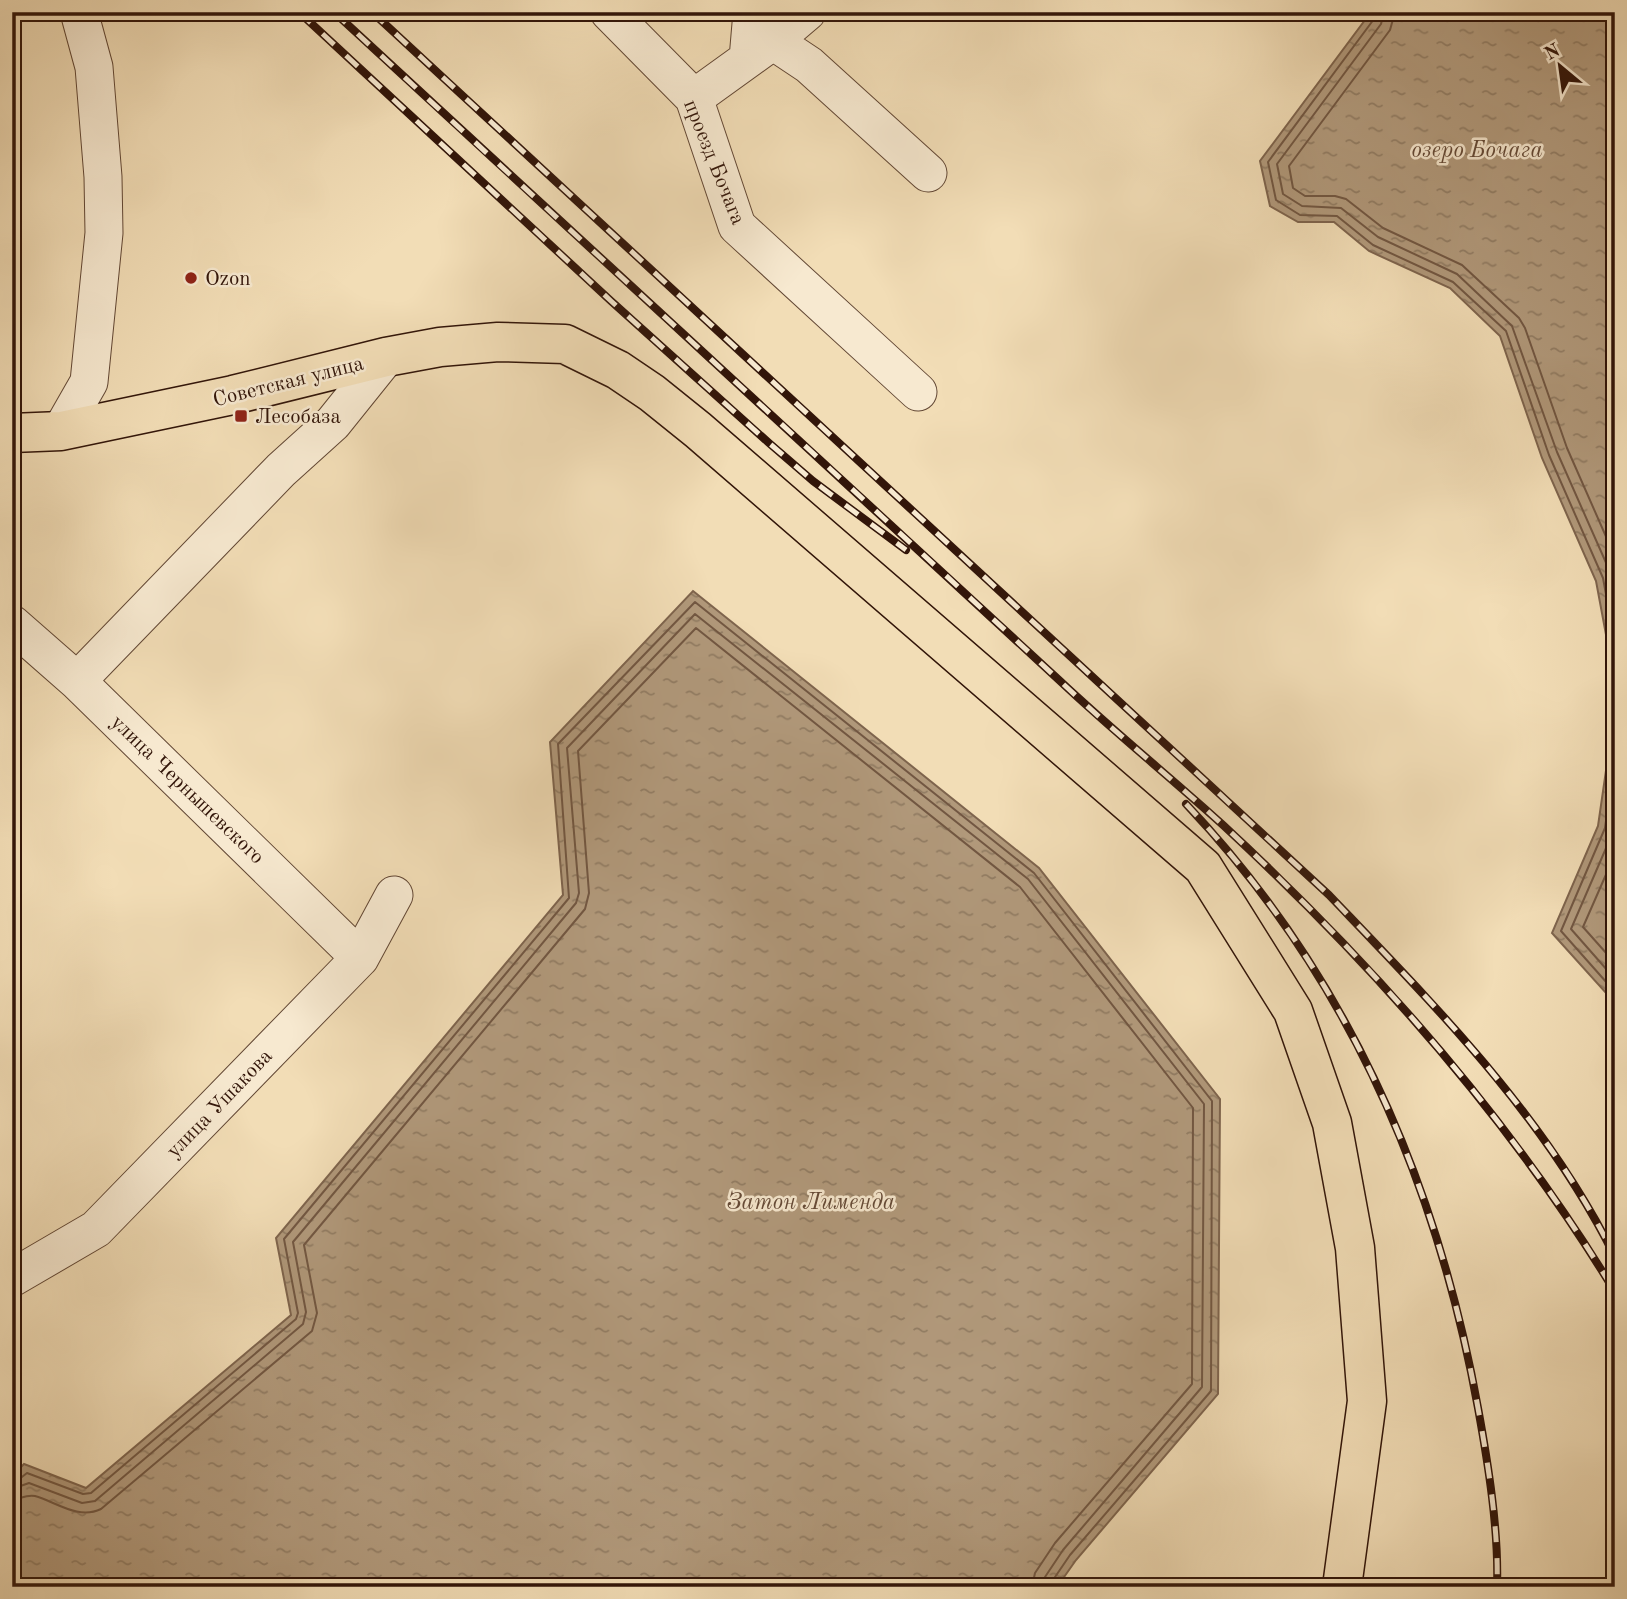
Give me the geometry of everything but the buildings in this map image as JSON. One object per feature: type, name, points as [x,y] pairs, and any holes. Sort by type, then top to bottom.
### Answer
[{"type":"main road","name":"Советская улица","points":[[12,433],[61,431],[440,347],[498,342],[565,344],[618,370],[698,430],[1203,867],[1293,1010],[1332,1124],[1355,1248],[1367,1401],[1342,1587]]},
{"type":"street","points":[[61,431],[89,382],[104,233],[103,177],[94,67],[79,12]]},
{"type":"street","name":"проезд Бочага","points":[[609,12],[694,98],[737,226],[918,392]]},
{"type":"street","points":[[752,12],[760,50]]},
{"type":"street","points":[[694,98],[807,12]]},
{"type":"street","points":[[760,50],[809,65],[928,173]]},
{"type":"street","points":[[77,681],[281,470],[333,423],[386,357]]},
{"type":"street","name":"улица Чернышевского","points":[[12,624],[77,681],[360,958]]},
{"type":"street","name":"улица Ушакова","points":[[12,1279],[96,1229],[360,958],[394,895]]},
{"type":"water","name":"озеро Бочага","points":[[1371,12],[1615,12],[1615,683],[1596,581],[1542,458],[1500,336],[1450,288],[1369,251],[1334,222],[1298,222],[1270,206],[1260,161]]},
{"type":"water","name":"Затон Лименда","points":[[693,591],[1039,868],[1220,1099],[1218,1394],[1076,1560],[1057,1587],[12,1587],[12,1476],[24,1464],[86,1488],[291,1315],[276,1238],[563,895],[550,742]]},
{"type":"water","points":[[1615,708],[1615,1003],[1552,933],[1598,826]]},
{"type":"railway","points":[[299,12],[611,301],[769,443],[813,481],[906,550]]},
{"type":"railway","points":[[334,12],[1079,699],[1223,825],[1278,878],[1385,988],[1436,1045],[1530,1165],[1615,1292]]},
{"type":"railway","points":[[372,12],[1329,895],[1448,1022],[1522,1110],[1556,1157],[1615,1257]]},
{"type":"railway","points":[[1186,804],[1243,869],[1293,938],[1338,1010],[1377,1084],[1410,1162],[1438,1242],[1460,1324],[1478,1408],[1495,1520],[1497,1587]]},
{"type":"place","name":"Ozon","points":[[191,278]]},
{"type":"place","name":"Лесобаза","points":[[241,416]]}]
